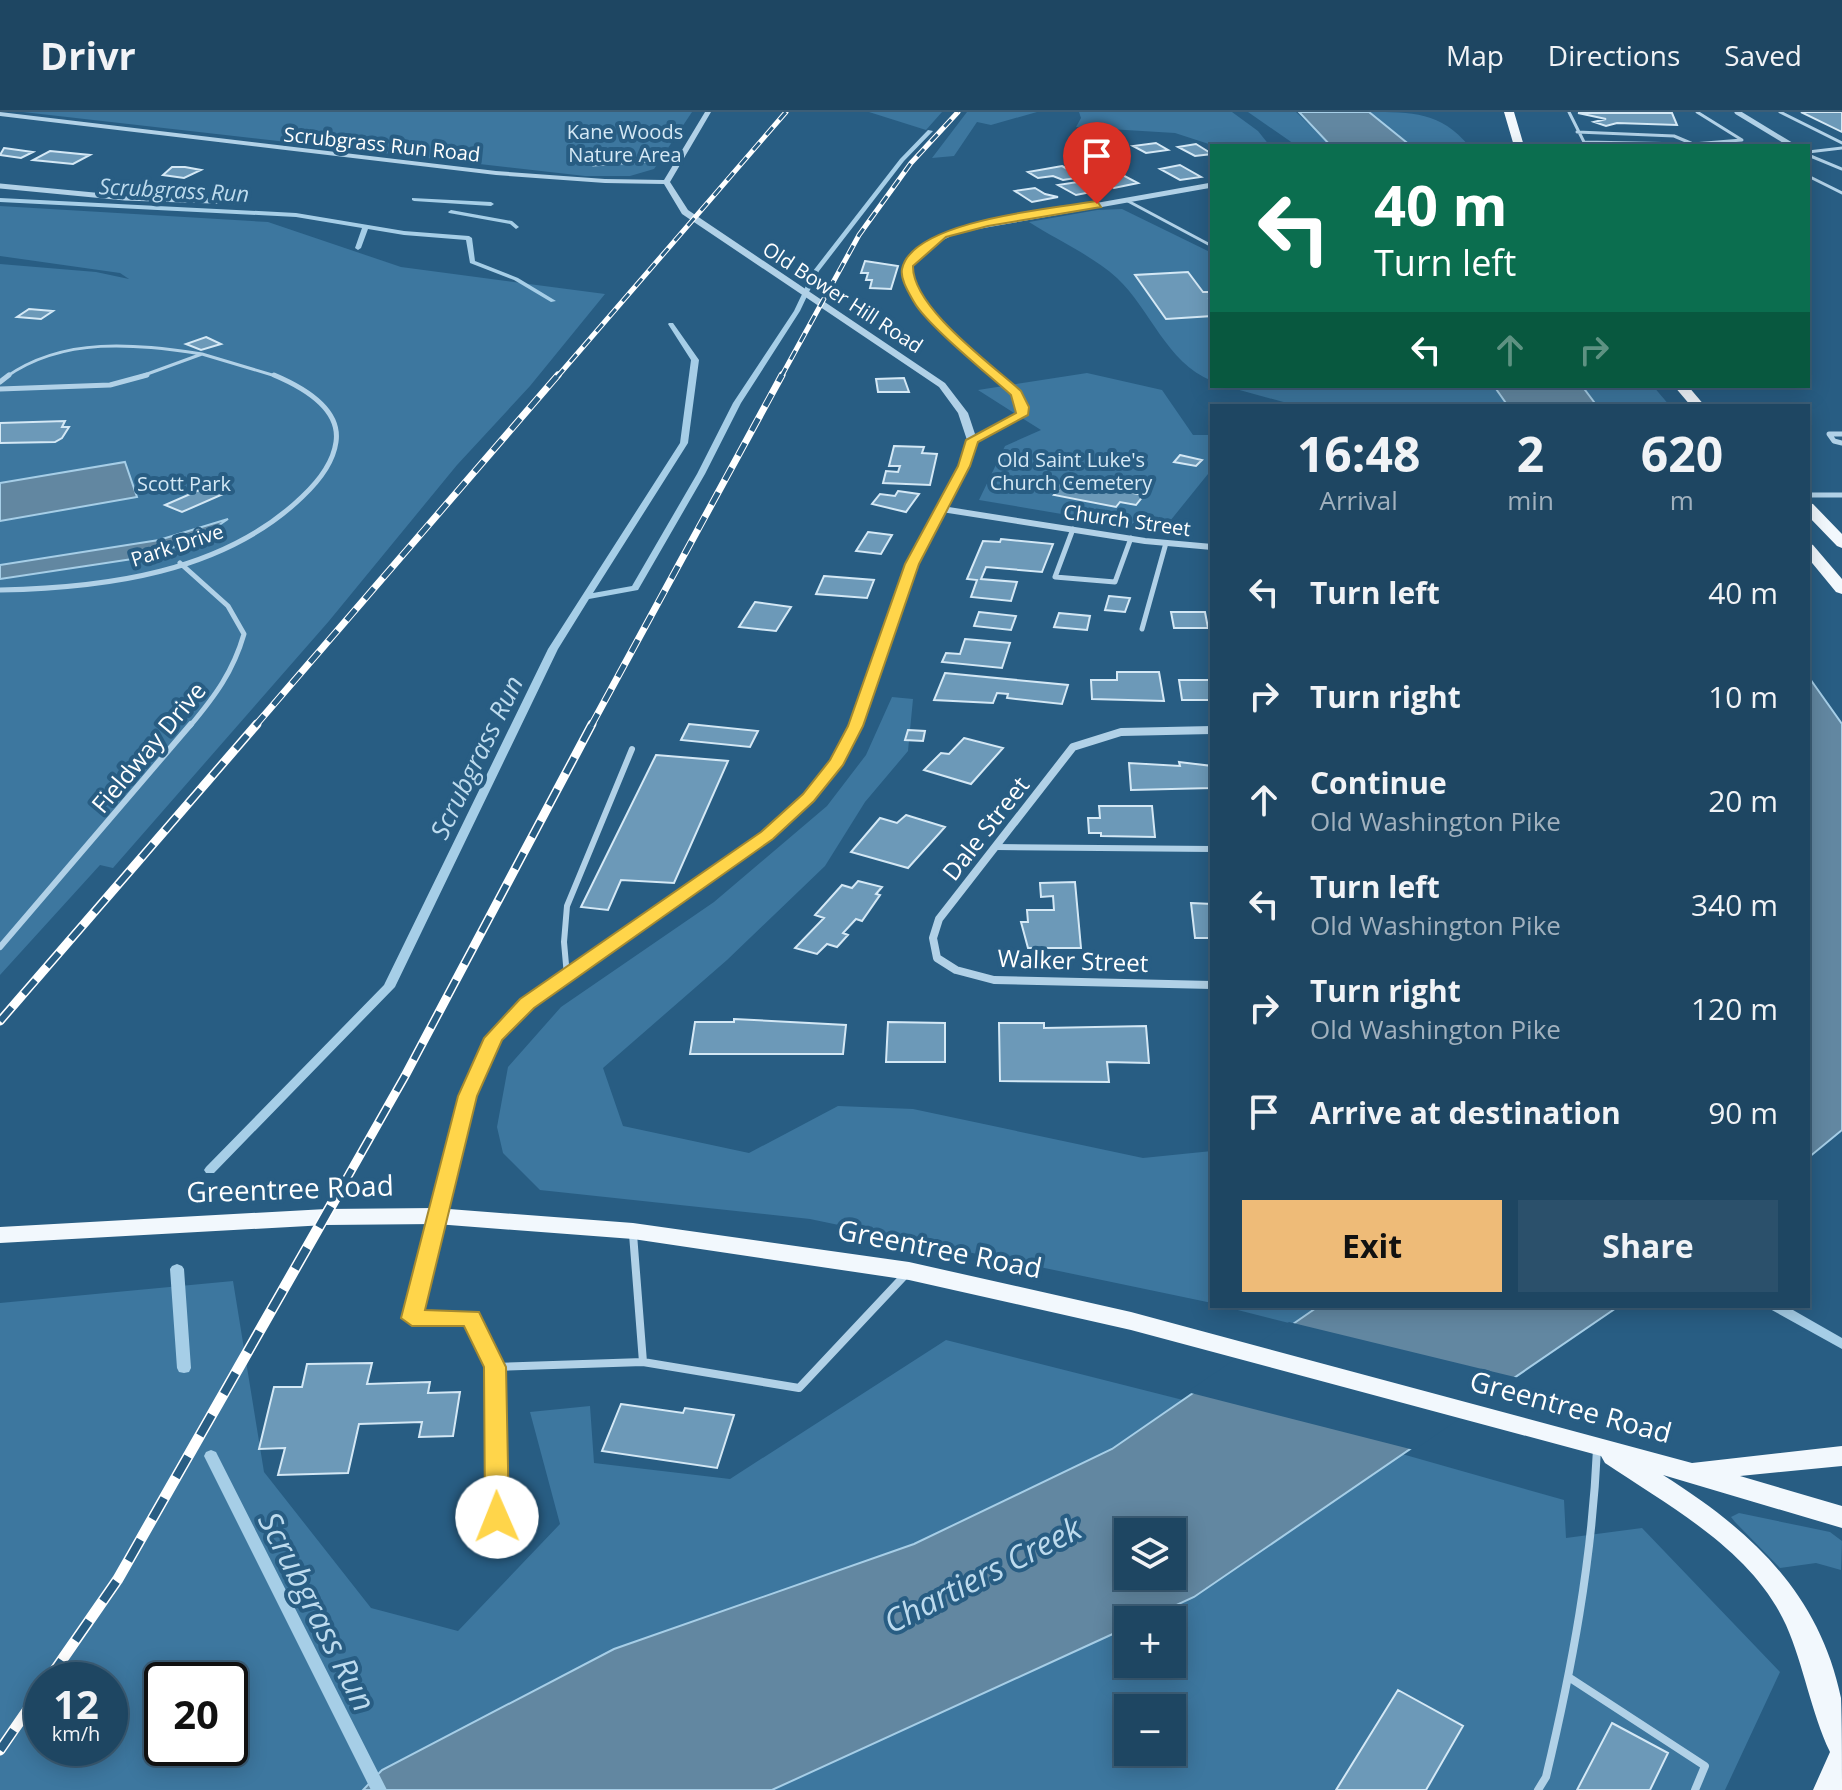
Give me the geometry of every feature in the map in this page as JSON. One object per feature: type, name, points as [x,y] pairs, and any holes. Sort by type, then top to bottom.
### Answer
[{"type":"main road","points":[[1509,112],[1519,144]]},
{"type":"main road","points":[[1683,388],[1697,404]]},
{"type":"main road","points":[[1810,509],[1842,543]]},
{"type":"main road","points":[[1810,550],[1842,589]]},
{"type":"main road","name":"Greentree Road","points":[[0,1235],[326,1217],[436,1216],[633,1231],[909,1271],[1131,1321],[1597,1445],[1842,1517]]},
{"type":"main road","points":[[1597,1445],[1703,1515],[1769,1575],[1790,1607],[1811,1651],[1842,1746]]},
{"type":"main road","points":[[1685,1470],[1816,1462],[1842,1456]]},
{"type":"main road","points":[[1828,1790],[1842,1759]]},
{"type":"street","points":[[666,182],[708,112]]},
{"type":"street","points":[[1737,112],[1790,144]]},
{"type":"street","name":"Scrubgrass Run Road","points":[[0,114],[511,174],[666,182]]},
{"type":"street","name":"Old Bower Hill Road","points":[[666,182],[685,212],[942,385],[963,413],[972,440]]},
{"type":"street","points":[[436,1216],[467,1096],[493,1038],[527,1003],[767,836],[808,797],[837,761],[856,726],[912,564],[942,509],[972,440],[1022,415],[1023,407],[1016,394],[921,304],[907,277],[908,266],[927,245],[943,234],[988,223],[1210,185]]},
{"type":"street","points":[[0,186],[125,198],[241,202]]},
{"type":"street","name":"Church Street","points":[[942,509],[1210,547]]},
{"type":"street","name":"Dale Street","points":[[937,958],[933,938],[939,919],[1073,747],[1092,738],[1121,732],[1210,730]]},
{"type":"street","name":"Walker Street","points":[[937,958],[956,970],[994,980],[1210,985]]},
{"type":"lane","points":[[1569,112],[1580,139],[1590,143],[1642,144]]},
{"type":"lane","points":[[1697,112],[1742,140],[1704,144]]},
{"type":"lane","points":[[1780,112],[1842,146]]},
{"type":"lane","points":[[1577,132],[1674,136],[1692,144]]},
{"type":"lane","points":[[1810,154],[1842,146]]},
{"type":"lane","points":[[1810,155],[1842,169]]},
{"type":"lane","points":[[593,165],[679,159]]},
{"type":"lane","points":[[1810,177],[1842,193]]},
{"type":"lane","points":[[1126,200],[1210,245]]},
{"type":"lane","name":"Park Drive","points":[[0,382],[31,361],[55,352],[147,350],[202,354],[274,373],[306,392],[337,432],[335,453],[317,485],[272,522],[222,550],[110,582],[0,590]]},
{"type":"lane","points":[[0,389],[110,385],[156,373],[202,354]]},
{"type":"lane","points":[[1842,434],[1829,434],[1834,441],[1842,443]]},
{"type":"lane","points":[[1810,495],[1842,495]]},
{"type":"lane","points":[[1073,529],[1055,577],[1115,582],[1131,538]]},
{"type":"lane","points":[[1142,629],[1166,543]]},
{"type":"lane","name":"Fieldway Drive","points":[[0,947],[41,903],[223,686],[236,662],[244,634],[228,606],[180,563]]},
{"type":"lane","points":[[567,976],[564,942],[567,906],[632,749]]},
{"type":"lane","points":[[995,847],[1210,849]]},
{"type":"lane","points":[[436,1216],[412,1318],[471,1318],[495,1367],[497,1517]]},
{"type":"lane","points":[[633,1231],[643,1362]]},
{"type":"lane","points":[[495,1367],[643,1362],[799,1388],[909,1271]]},
{"type":"lane","points":[[1538,1790],[1546,1777],[1570,1678],[1596,1502],[1597,1445]]},
{"type":"lane","points":[[1570,1678],[1705,1766],[1695,1790]]},
{"type":"green space","name":"Kane Woods Nature Area","points":[[23,112],[692,112],[654,169],[630,176],[585,176]]},
{"type":"green space","points":[[869,112],[942,112],[926,130]]},
{"type":"green space","points":[[967,112],[1037,112],[991,125],[977,122],[954,156],[932,158]]},
{"type":"green space","points":[[1079,112],[1232,112],[1258,131],[1268,144],[1210,144],[1175,133],[1076,127],[1081,118]]},
{"type":"green space","points":[[1248,112],[1296,112],[1329,144],[1294,144]]},
{"type":"green space","points":[[1369,112],[1425,116],[1448,126],[1467,144],[1409,144]]},
{"type":"green space","name":"Scott Park","points":[[0,206],[268,222],[401,267],[605,294],[530,386],[457,465],[329,621],[113,868],[100,865],[0,975],[0,264],[96,272],[129,279],[120,273],[0,256]]},
{"type":"green space","points":[[1122,209],[1210,252],[1210,380],[1196,372],[1171,348],[1117,278],[1086,255],[1029,222],[1097,210]]},
{"type":"green space","name":"Old Saint Luke's Church Cemetery","points":[[1087,373],[1162,390],[1193,435],[1210,435],[1210,471],[1162,531],[979,500],[1005,446],[1041,430],[978,390]]},
{"type":"green space","points":[[1232,388],[1495,388],[1507,404],[1291,404]]},
{"type":"green space","points":[[1584,388],[1655,388],[1668,404],[1596,404]]},
{"type":"green space","points":[[892,697],[913,699],[908,751],[865,802],[825,866],[727,960],[603,1068],[623,1126],[749,1153],[838,1106],[913,1109],[1143,1158],[1210,1151],[1210,1303],[810,1219],[540,1190],[503,1153],[497,1127],[508,1067],[561,1007],[714,902],[827,806],[866,755]]},
{"type":"green space","points":[[233,1281],[264,1472],[371,1608],[458,1631],[560,1524],[530,1412],[590,1406],[594,1463],[730,1479],[946,1340],[1183,1400],[1112,1449],[914,1544],[614,1649],[382,1770],[363,1790],[0,1790],[0,1303]]},
{"type":"green space","points":[[1230,1308],[1316,1308],[1293,1324]]},
{"type":"green space","points":[[1402,1454],[1564,1500],[1566,1538],[1642,1528],[1780,1672],[1725,1790],[772,1790],[1114,1633],[1114,1678],[1186,1678],[1186,1606],[1174,1606],[1194,1597]]},
{"type":"green space","points":[[1739,1513],[1830,1532],[1842,1541],[1841,1570],[1816,1563],[1780,1568],[1731,1517]]},
{"type":"water","points":[[1299,112],[1369,112],[1409,144],[1329,144]]},
{"type":"water","points":[[1495,388],[1584,388],[1596,404],[1507,404]]},
{"type":"water","points":[[125,462],[137,497],[0,521],[0,483]]},
{"type":"water","points":[[228,519],[197,540],[139,558],[0,579],[0,565],[159,540]]},
{"type":"water","points":[[1810,679],[1842,724],[1842,1130],[1810,1156]]},
{"type":"water","name":"Chartiers Creek","points":[[1316,1308],[1616,1308],[1194,1597],[1174,1606],[1114,1606],[1114,1633],[772,1790],[363,1790],[382,1770],[614,1649],[914,1544],[1112,1449]]},
{"type":"pier","points":[[1289,1322],[1519,1378],[1414,1450],[1187,1392]]},
{"type":"building","points":[[1801,112],[1842,112],[1842,132]]},
{"type":"building","points":[[1578,113],[1672,113],[1677,125],[1617,123],[1606,126],[1594,122],[1606,119]]},
{"type":"building","points":[[1156,143],[1168,150],[1146,153],[1133,146]]},
{"type":"building","points":[[1196,144],[1210,154],[1195,156],[1178,147]]},
{"type":"building","points":[[4,148],[33,152],[21,158],[0,155]]},
{"type":"building","points":[[50,151],[90,155],[73,164],[33,160]]},
{"type":"building","points":[[1180,165],[1201,177],[1180,180],[1160,169]]},
{"type":"building","points":[[1062,166],[1082,177],[1063,180],[1053,176],[1038,178],[1028,172]]},
{"type":"building","points":[[172,167],[201,170],[184,178],[163,175]]},
{"type":"building","points":[[1111,169],[1138,183],[1114,188],[1087,173]]},
{"type":"building","points":[[1084,181],[1101,190],[1076,195],[1058,185]]},
{"type":"building","points":[[1035,188],[1058,197],[1032,202],[1015,191]]},
{"type":"building","points":[[865,261],[898,266],[891,289],[870,288],[872,280],[866,280],[868,273],[861,273]]},
{"type":"building","points":[[1188,272],[1203,292],[1210,292],[1210,316],[1166,319],[1135,275]]},
{"type":"building","points":[[29,309],[53,311],[41,319],[17,317]]},
{"type":"building","points":[[206,337],[221,344],[201,350],[186,344]]},
{"type":"building","points":[[904,378],[909,392],[878,392],[876,379]]},
{"type":"building","points":[[65,421],[62,427],[69,427],[55,442],[0,443],[0,423]]},
{"type":"building","points":[[894,446],[924,447],[922,453],[937,454],[930,485],[883,483],[886,471],[898,472],[900,466],[889,466]]},
{"type":"building","points":[[1180,455],[1202,460],[1196,466],[1174,462]]},
{"type":"building","points":[[1066,481],[1144,495],[1136,505],[1120,502],[1116,507],[1054,495],[1058,491],[1053,490]]},
{"type":"building","points":[[213,484],[230,491],[182,512],[165,505]]},
{"type":"building","points":[[898,491],[919,494],[906,512],[872,504],[880,494],[895,496]]},
{"type":"building","points":[[868,532],[892,535],[881,554],[856,551]]},
{"type":"building","points":[[1001,539],[1053,544],[1042,572],[986,567],[981,579],[1017,582],[1011,601],[971,597],[977,580],[967,579],[983,541],[1000,542]]},
{"type":"building","points":[[824,576],[874,580],[867,598],[816,594]]},
{"type":"building","points":[[1109,596],[1130,598],[1125,612],[1105,610]]},
{"type":"building","points":[[755,602],[791,607],[776,631],[739,627]]},
{"type":"building","points":[[979,612],[1016,616],[1011,630],[974,626]]},
{"type":"building","points":[[1171,612],[1205,612],[1208,628],[1174,628]]},
{"type":"building","points":[[1059,613],[1090,616],[1087,630],[1054,627]]},
{"type":"building","points":[[965,639],[1010,643],[1002,668],[942,662],[946,653],[960,654]]},
{"type":"building","points":[[1117,672],[1159,672],[1164,701],[1092,699],[1091,680],[1117,680]]},
{"type":"building","points":[[945,673],[1068,685],[1062,704],[1007,698],[1008,694],[997,693],[993,703],[934,700]]},
{"type":"building","points":[[1179,680],[1210,680],[1210,700],[1182,700]]},
{"type":"building","points":[[689,724],[758,731],[750,747],[681,740]]},
{"type":"building","points":[[908,730],[925,731],[923,741],[905,740]]},
{"type":"building","points":[[964,738],[1003,748],[971,784],[924,770],[941,753],[949,754]]},
{"type":"building","points":[[656,755],[728,761],[674,883],[621,880],[608,910],[581,907]]},
{"type":"building","points":[[1179,762],[1210,766],[1210,788],[1131,790],[1129,763],[1180,766]]},
{"type":"building","points":[[1099,806],[1152,806],[1155,837],[1089,833],[1088,818],[1100,818]]},
{"type":"building","points":[[906,815],[945,827],[908,868],[851,852],[880,818],[897,823]]},
{"type":"building","points":[[858,881],[882,887],[862,921],[856,919],[843,933],[848,935],[837,947],[827,944],[817,954],[795,948],[824,918],[815,915],[842,885],[852,888]]},
{"type":"building","points":[[1075,882],[1081,948],[1028,948],[1021,922],[1028,922],[1027,910],[1054,910],[1053,896],[1041,897],[1040,883]]},
{"type":"building","points":[[1191,903],[1210,904],[1210,938],[1195,938]]},
{"type":"building","points":[[734,1019],[846,1025],[843,1054],[690,1054],[695,1022],[734,1022]]},
{"type":"building","points":[[888,1022],[945,1023],[945,1062],[886,1062]]},
{"type":"building","points":[[999,1023],[1044,1023],[1044,1028],[1146,1026],[1149,1063],[1107,1062],[1109,1082],[1000,1081]]},
{"type":"building","points":[[372,1363],[367,1384],[430,1382],[428,1393],[460,1392],[453,1436],[419,1437],[422,1422],[359,1424],[348,1473],[278,1475],[285,1448],[259,1449],[274,1387],[302,1387],[307,1364]]},
{"type":"building","points":[[621,1404],[683,1413],[685,1408],[734,1415],[717,1468],[602,1451]]},
{"type":"building","points":[[1398,1690],[1463,1726],[1426,1790],[1336,1790]]},
{"type":"building","points":[[1612,1723],[1668,1753],[1650,1790],[1577,1790]]},
{"type":"waterway","points":[[586,597],[635,588],[701,474],[737,403],[797,311],[816,271],[902,160],[930,131]]},
{"type":"waterway","points":[[414,199],[491,204]]},
{"type":"waterway","name":"Scrubgrass Run","points":[[0,200],[296,215],[404,233],[469,238],[472,262],[516,279],[553,301]]},
{"type":"waterway","points":[[451,212],[512,223],[516,227]]},
{"type":"waterway","points":[[358,248],[365,227]]},
{"type":"waterway","name":"Scrubgrass Run","points":[[586,597],[684,443],[695,360],[671,324]]},
{"type":"waterway","name":"Scrubgrass Run","points":[[210,1170],[389,987],[553,649],[586,597]]},
{"type":"waterway","name":"Scrubgrass Run","points":[[177,1269],[184,1368]]},
{"type":"waterway","points":[[1779,1308],[1842,1344]]},
{"type":"waterway","name":"Scrubgrass Run","points":[[211,1456],[379,1790]]},
{"type":"railway","points":[[557,377],[786,112]]},
{"type":"railway","points":[[781,377],[859,235],[911,163],[958,112]]},
{"type":"railway","points":[[255,726],[558,375]]},
{"type":"railway","points":[[591,726],[782,375]]},
{"type":"railway","points":[[0,1021],[257,724]]},
{"type":"railway","points":[[343,1185],[405,1076],[592,724]]},
{"type":"railway","points":[[60,1662],[118,1579],[344,1183]]},
{"type":"railway","points":[[0,1750],[24,1715]]},
{"type":"route","points":[[497,1517],[495,1367],[471,1318],[412,1318],[467,1096],[493,1038],[527,1003],[767,836],[808,797],[837,761],[856,726],[912,564],[964,466],[972,440],[1013,422],[1022,415],[1023,407],[1016,394],[921,304],[907,277],[908,266],[927,245],[943,234],[1097,204]]}]
